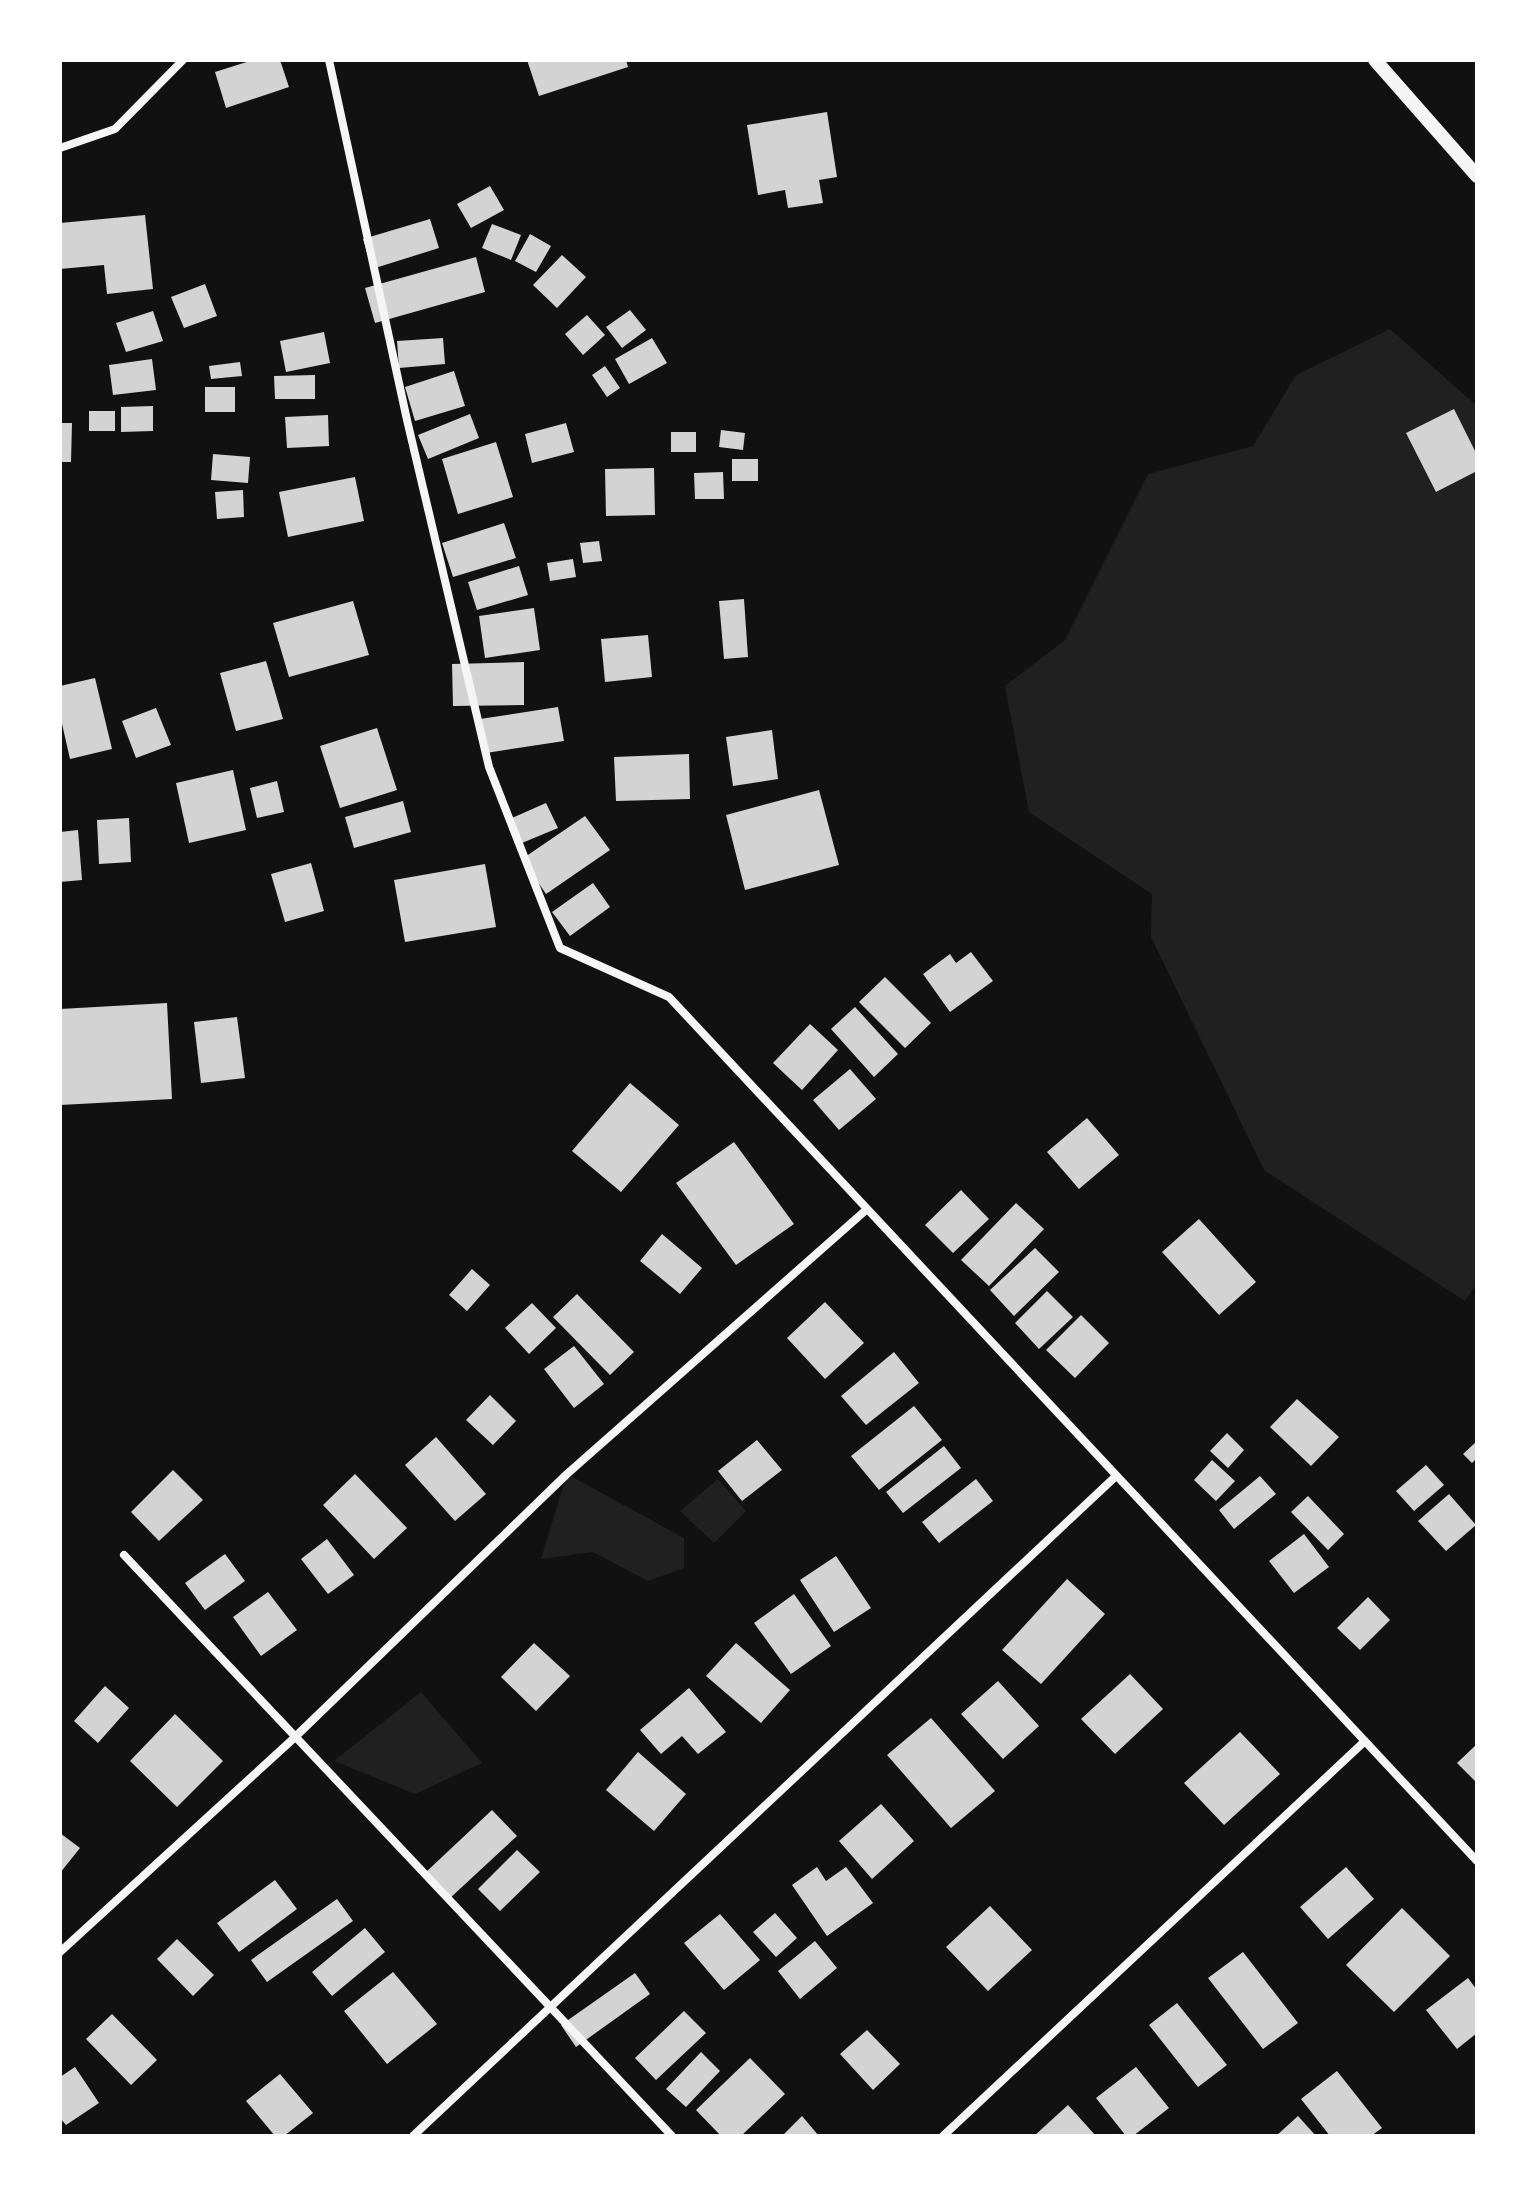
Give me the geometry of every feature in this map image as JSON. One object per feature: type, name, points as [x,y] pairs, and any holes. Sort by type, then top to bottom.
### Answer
[{"type":"street","points":[[60,148],[115,129],[183,60]]},
{"type":"street","points":[[329,60],[407,420],[489,767],[560,948],[669,997],[1477,1861]]},
{"type":"street","points":[[1375,60],[1477,176]]},
{"type":"street","points":[[60,1952],[293,1739],[567,1474],[866,1210]]},
{"type":"street","points":[[413,2136],[1115,1477]]},
{"type":"street","points":[[124,1555],[293,1739],[672,2136]]},
{"type":"street","points":[[943,2136],[1365,1741]]},
{"type":"shaded area","points":[[1390,329],[1477,406],[1477,1283],[1465,1301],[1264,1170],[1151,937],[1152,894],[1029,812],[1005,686],[1065,640],[1148,474],[1253,446],[1296,375]]},
{"type":"shaded area","points":[[567,1474],[684,1538],[684,1568],[648,1581],[593,1552],[541,1559]]},
{"type":"shaded area","points":[[718,1479],[746,1511],[714,1543],[680,1511]]},
{"type":"shaded area","points":[[421,1692],[482,1763],[415,1794],[334,1761]]},
{"type":"building","points":[[253,60],[280,60],[289,87],[226,108],[215,72]]},
{"type":"building","points":[[527,60],[626,60],[628,67],[539,96]]},
{"type":"building","points":[[827,112],[837,177],[819,180],[823,203],[788,208],[785,190],[758,195],[747,125]]},
{"type":"building","points":[[490,186],[504,210],[471,228],[457,204]]},
{"type":"building","points":[[145,215],[153,289],[107,294],[104,265],[60,269],[60,223]]},
{"type":"building","points":[[430,219],[439,248],[372,269],[363,239]]},
{"type":"building","points":[[492,224],[521,235],[511,260],[482,248]]},
{"type":"building","points":[[530,234],[551,246],[536,272],[515,261]]},
{"type":"building","points":[[562,255],[586,277],[557,308],[533,285]]},
{"type":"building","points":[[476,257],[485,292],[375,323],[365,288]]},
{"type":"building","points":[[205,284],[217,316],[184,328],[171,297]]},
{"type":"building","points":[[630,310],[646,330],[622,348],[606,327]]},
{"type":"building","points":[[153,311],[163,341],[126,352],[116,323]]},
{"type":"building","points":[[587,315],[605,335],[583,355],[565,334]]},
{"type":"building","points":[[324,332],[330,363],[286,372],[280,341]]},
{"type":"building","points":[[443,338],[445,364],[399,368],[397,341]]},
{"type":"building","points":[[652,338],[667,363],[629,384],[615,359]]},
{"type":"building","points":[[152,359],[156,390],[113,395],[109,365]]},
{"type":"building","points":[[240,362],[242,376],[211,379],[209,366]]},
{"type":"building","points":[[605,366],[620,388],[607,397],[592,375]]},
{"type":"building","points":[[454,371],[465,406],[415,421],[405,387]]},
{"type":"building","points":[[315,375],[315,399],[275,399],[274,376]]},
{"type":"building","points":[[205,387],[235,387],[235,412],[205,412]]},
{"type":"building","points":[[153,406],[153,431],[121,432],[121,407]]},
{"type":"building","points":[[1454,409],[1477,455],[1477,471],[1436,492],[1406,433]]},
{"type":"building","points":[[89,411],[115,411],[115,431],[89,431]]},
{"type":"building","points":[[470,414],[479,438],[428,459],[418,435]]},
{"type":"building","points":[[328,415],[329,446],[287,448],[285,417]]},
{"type":"building","points":[[60,423],[72,423],[71,462],[60,462]]},
{"type":"building","points":[[566,423],[574,452],[532,463],[525,434]]},
{"type":"building","points":[[721,430],[745,433],[743,450],[719,447]]},
{"type":"building","points":[[671,432],[696,432],[696,452],[671,452]]},
{"type":"building","points":[[496,442],[513,497],[458,514],[442,459]]},
{"type":"building","points":[[213,454],[250,457],[248,483],[211,480]]},
{"type":"building","points":[[732,459],[758,459],[758,481],[732,481]]},
{"type":"building","points":[[654,468],[655,515],[606,516],[605,469]]},
{"type":"building","points":[[723,472],[724,499],[695,499],[694,473]]},
{"type":"building","points":[[355,477],[364,521],[288,537],[279,492]]},
{"type":"building","points":[[243,490],[244,517],[217,519],[215,492]]},
{"type":"building","points":[[504,523],[516,558],[453,577],[442,543]]},
{"type":"building","points":[[599,541],[602,561],[583,563],[580,543]]},
{"type":"building","points":[[573,559],[576,577],[550,581],[547,563]]},
{"type":"building","points":[[519,566],[528,595],[477,610],[468,582]]},
{"type":"building","points":[[744,599],[748,657],[724,659],[719,601]]},
{"type":"building","points":[[353,601],[369,655],[289,677],[273,623]]},
{"type":"building","points":[[534,608],[540,650],[485,658],[479,616]]},
{"type":"building","points":[[648,635],[652,677],[605,682],[601,639]]},
{"type":"building","points":[[266,661],[283,719],[236,731],[220,673]]},
{"type":"building","points":[[524,662],[524,705],[453,706],[452,664]]},
{"type":"building","points":[[95,678],[112,749],[70,759],[60,715],[60,686]]},
{"type":"building","points":[[558,707],[564,741],[486,753],[480,719]]},
{"type":"building","points":[[156,708],[171,745],[136,758],[122,721]]},
{"type":"building","points":[[377,728],[397,790],[340,808],[320,746]]},
{"type":"building","points":[[772,730],[778,779],[733,786],[726,737]]},
{"type":"building","points":[[689,754],[690,799],[616,801],[614,757]]},
{"type":"building","points":[[233,770],[246,830],[189,843],[176,783]]},
{"type":"building","points":[[277,781],[284,812],[257,818],[250,788]]},
{"type":"building","points":[[819,790],[839,865],[745,890],[726,815]]},
{"type":"building","points":[[403,801],[411,832],[354,848],[345,817]]},
{"type":"building","points":[[546,803],[558,828],[522,843],[512,818]]},
{"type":"building","points":[[585,816],[610,850],[546,894],[522,859]]},
{"type":"building","points":[[129,818],[131,862],[99,864],[97,820]]},
{"type":"building","points":[[78,830],[82,880],[60,882],[60,832]]},
{"type":"building","points":[[311,863],[324,911],[285,922],[271,874]]},
{"type":"building","points":[[485,864],[496,927],[405,942],[394,880]]},
{"type":"building","points":[[593,883],[610,907],[570,936],[552,912]]},
{"type":"building","points":[[971,952],[993,981],[950,1012],[923,974],[950,954],[956,963]]},
{"type":"building","points":[[885,977],[931,1023],[905,1048],[859,1002]]},
{"type":"building","points":[[167,1003],[172,1099],[60,1105],[60,1009]]},
{"type":"building","points":[[855,1007],[898,1054],[874,1077],[831,1029]]},
{"type":"building","points":[[237,1017],[245,1078],[201,1083],[194,1022]]},
{"type":"building","points":[[810,1024],[838,1050],[802,1090],[773,1063]]},
{"type":"building","points":[[850,1069],[876,1099],[839,1130],[813,1100]]},
{"type":"building","points":[[630,1083],[679,1125],[621,1192],[572,1151]]},
{"type":"building","points":[[1087,1118],[1119,1155],[1079,1189],[1047,1152]]},
{"type":"building","points":[[734,1142],[794,1224],[736,1265],[676,1183]]},
{"type":"building","points":[[961,1190],[989,1219],[953,1253],[925,1225]]},
{"type":"building","points":[[1016,1203],[1044,1229],[989,1286],[961,1260]]},
{"type":"building","points":[[1199,1219],[1256,1282],[1219,1315],[1162,1252]]},
{"type":"building","points":[[662,1234],[702,1268],[680,1294],[640,1261]]},
{"type":"building","points":[[1035,1248],[1059,1272],[1014,1316],[990,1290]]},
{"type":"building","points":[[472,1269],[490,1285],[467,1311],[449,1295]]},
{"type":"building","points":[[1047,1291],[1073,1317],[1039,1349],[1015,1323]]},
{"type":"building","points":[[577,1294],[634,1352],[610,1375],[553,1317]]},
{"type":"building","points":[[825,1302],[864,1343],[825,1379],[787,1338]]},
{"type":"building","points":[[532,1303],[556,1328],[529,1354],[505,1328]]},
{"type":"building","points":[[1081,1315],[1109,1343],[1075,1378],[1046,1350]]},
{"type":"building","points":[[574,1346],[604,1384],[574,1408],[544,1369]]},
{"type":"building","points":[[894,1352],[919,1383],[866,1425],[841,1396]]},
{"type":"building","points":[[490,1395],[516,1421],[493,1445],[466,1420]]},
{"type":"building","points":[[1297,1399],[1339,1437],[1311,1466],[1270,1427]]},
{"type":"building","points":[[914,1406],[942,1440],[879,1490],[851,1456]]},
{"type":"building","points":[[1227,1433],[1244,1450],[1228,1468],[1210,1451]]},
{"type":"building","points":[[436,1437],[486,1494],[455,1521],[405,1465]]},
{"type":"building","points":[[757,1440],[782,1470],[742,1501],[718,1471]]},
{"type":"building","points":[[1477,1441],[1477,1458],[1472,1463],[1463,1454]]},
{"type":"building","points":[[944,1446],[961,1468],[903,1513],[886,1492]]},
{"type":"building","points":[[1212,1460],[1235,1481],[1216,1501],[1194,1480]]},
{"type":"building","points":[[1426,1465],[1444,1485],[1414,1511],[1396,1491]]},
{"type":"building","points":[[173,1470],[203,1500],[159,1541],[131,1512]]},
{"type":"building","points":[[355,1474],[407,1528],[374,1559],[323,1505]]},
{"type":"building","points":[[1260,1476],[1276,1494],[1234,1529],[1219,1510]]},
{"type":"building","points":[[976,1479],[993,1501],[939,1543],[922,1522]]},
{"type":"building","points":[[1449,1494],[1476,1525],[1446,1551],[1418,1521]]},
{"type":"building","points":[[1308,1496],[1344,1534],[1328,1550],[1291,1512]]},
{"type":"building","points":[[1304,1534],[1329,1567],[1294,1593],[1269,1561]]},
{"type":"building","points":[[327,1539],[354,1575],[328,1594],[301,1559]]},
{"type":"building","points":[[225,1554],[245,1581],[205,1610],[185,1583]]},
{"type":"building","points":[[836,1556],[871,1608],[834,1632],[800,1580]]},
{"type":"building","points":[[1067,1579],[1105,1614],[1041,1684],[1002,1650]]},
{"type":"building","points":[[268,1592],[297,1630],[261,1656],[233,1617]]},
{"type":"building","points":[[794,1594],[831,1646],[791,1674],[754,1623]]},
{"type":"building","points":[[1368,1597],[1390,1620],[1360,1650],[1337,1628]]},
{"type":"building","points":[[534,1643],[570,1676],[536,1711],[501,1677]]},
{"type":"building","points":[[736,1643],[790,1690],[761,1723],[706,1676]]},
{"type":"building","points":[[1130,1674],[1163,1709],[1115,1754],[1081,1719]]},
{"type":"building","points":[[998,1681],[1039,1726],[1003,1759],[961,1714]]},
{"type":"building","points":[[105,1686],[129,1708],[98,1743],[74,1721]]},
{"type":"building","points":[[689,1688],[726,1732],[698,1754],[682,1736],[661,1754],[640,1730]]},
{"type":"building","points":[[175,1714],[223,1761],[177,1807],[130,1761]]},
{"type":"building","points":[[931,1718],[995,1791],[951,1828],[887,1755]]},
{"type":"building","points":[[1240,1732],[1280,1774],[1224,1825],[1184,1783]]},
{"type":"building","points":[[1477,1744],[1477,1781],[1476,1782],[1457,1763]]},
{"type":"building","points":[[638,1752],[686,1794],[654,1831],[606,1790]]},
{"type":"building","points":[[881,1804],[914,1841],[872,1879],[839,1841]]},
{"type":"building","points":[[492,1810],[517,1836],[449,1899],[425,1873]]},
{"type":"building","points":[[60,1833],[80,1848],[60,1873]]},
{"type":"building","points":[[517,1850],[540,1872],[500,1911],[478,1889]]},
{"type":"building","points":[[817,1867],[826,1881],[846,1867],[873,1903],[827,1936],[792,1885]]},
{"type":"building","points":[[1346,1867],[1374,1899],[1328,1939],[1300,1907]]},
{"type":"building","points":[[275,1880],[297,1909],[239,1952],[217,1923]]},
{"type":"building","points":[[337,1899],[353,1921],[267,1982],[251,1960]]},
{"type":"building","points":[[990,1906],[1032,1950],[988,1991],[946,1947]]},
{"type":"building","points":[[1402,1908],[1450,1956],[1394,2012],[1346,1965]]},
{"type":"building","points":[[775,1913],[797,1938],[776,1957],[753,1932]]},
{"type":"building","points":[[720,1914],[760,1960],[724,1990],[684,1943]]},
{"type":"building","points":[[365,1928],[385,1952],[332,1996],[312,1972]]},
{"type":"building","points":[[177,1939],[214,1975],[193,1996],[157,1959]]},
{"type":"building","points":[[815,1941],[837,1968],[800,1999],[778,1971]]},
{"type":"building","points":[[1243,1952],[1298,2023],[1263,2049],[1208,1978]]},
{"type":"building","points":[[393,1972],[437,2024],[387,2064],[344,2011]]},
{"type":"building","points":[[635,1973],[650,1994],[576,2047],[561,2025]]},
{"type":"building","points":[[1468,1978],[1477,1990],[1477,2033],[1457,2049],[1426,2010]]},
{"type":"building","points":[[1177,2003],[1227,2065],[1198,2087],[1149,2025]]},
{"type":"building","points":[[684,2011],[706,2033],[656,2080],[635,2058]]},
{"type":"building","points":[[112,2014],[157,2060],[131,2085],[86,2039]]},
{"type":"building","points":[[867,2030],[900,2064],[873,2090],[840,2054]]},
{"type":"building","points":[[701,2052],[720,2071],[686,2107],[666,2089]]},
{"type":"building","points":[[750,2058],[785,2094],[741,2136],[721,2136],[696,2110]]},
{"type":"building","points":[[75,2067],[99,2103],[66,2125],[60,2118],[60,2077]]},
{"type":"building","points":[[1136,2067],[1169,2108],[1133,2136],[1126,2136],[1096,2098]]},
{"type":"building","points":[[1337,2071],[1382,2128],[1371,2136],[1330,2136],[1301,2099]]},
{"type":"building","points":[[280,2074],[313,2113],[284,2136],[275,2136],[246,2101]]},
{"type":"building","points":[[1068,2105],[1096,2136],[1034,2136]]},
{"type":"building","points":[[802,2116],[819,2136],[782,2136]]},
{"type":"building","points":[[1298,2116],[1316,2136],[1276,2136]]}]
